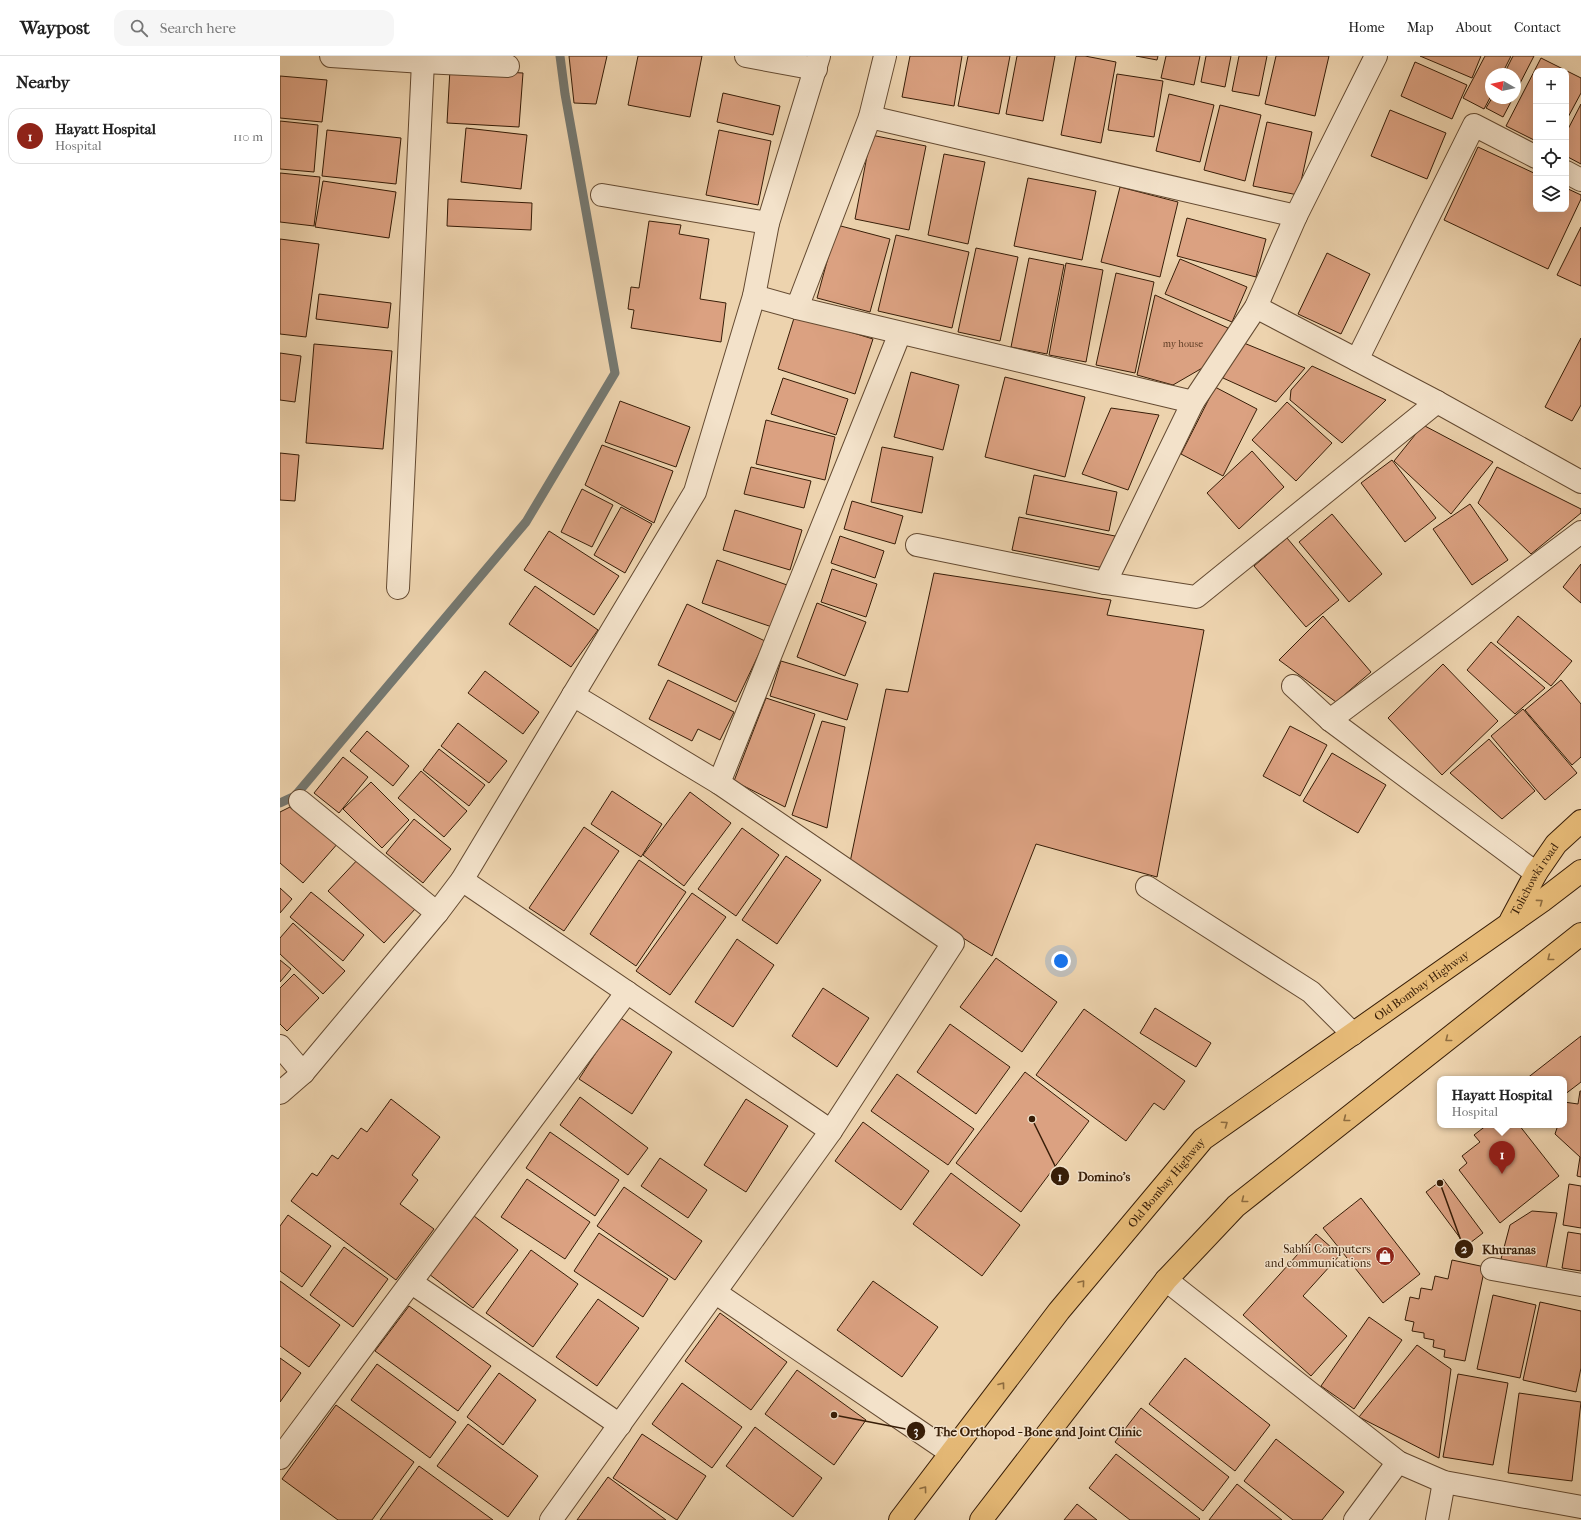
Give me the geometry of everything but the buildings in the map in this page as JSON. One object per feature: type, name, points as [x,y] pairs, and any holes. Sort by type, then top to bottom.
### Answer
[{"type":"main road","name":"Tolichowki road","points":[[1508,924],[1536,873],[1556,844],[1581,821]]},
{"type":"main road","name":"Old Bombay Highway","points":[[900,1520],[1059,1311],[1203,1139],[1581,872]]},
{"type":"main road","points":[[980,1520],[1166,1280],[1236,1206],[1581,934]]},
{"type":"street","points":[[331,56],[508,66]]},
{"type":"street","points":[[280,1093],[303,1073],[437,913],[462,880],[695,492],[754,296],[768,223],[817,62],[746,56]]},
{"type":"street","points":[[798,308],[870,118],[885,56]]},
{"type":"street","points":[[1105,583],[1192,402],[1256,307],[1296,216],[1376,56]]},
{"type":"street","points":[[398,588],[423,62]]},
{"type":"street","points":[[870,118],[1296,216]]},
{"type":"street","points":[[1357,360],[1474,125],[1533,155]]},
{"type":"street","points":[[1569,174],[1581,180]]},
{"type":"street","points":[[602,195],[768,223]]},
{"type":"street","points":[[754,296],[900,333],[1192,402]]},
{"type":"street","points":[[1256,307],[1437,402],[1581,482]]},
{"type":"street","points":[[719,782],[900,333]]},
{"type":"street","points":[[917,545],[1105,583],[1196,597],[1437,402]]},
{"type":"street","points":[[1330,720],[1581,532]]},
{"type":"street","points":[[1293,686],[1330,720],[1536,873]]},
{"type":"street","points":[[551,1520],[716,1293],[831,1131],[953,943],[719,782],[573,695]]},
{"type":"street","points":[[300,801],[437,913]]},
{"type":"street","points":[[462,880],[831,1131]]},
{"type":"street","points":[[1147,887],[1311,992],[1353,1034]]},
{"type":"street","points":[[280,1458],[628,992]]},
{"type":"street","points":[[280,1046],[303,1073]]},
{"type":"street","points":[[1492,1269],[1581,1285]]},
{"type":"street","points":[[1166,1280],[1398,1462],[1444,1482],[1581,1508]]},
{"type":"street","points":[[412,1283],[620,1425]]},
{"type":"street","points":[[716,1293],[951,1453]]},
{"type":"street","points":[[1355,1520],[1398,1462]]},
{"type":"street","points":[[1437,1520],[1444,1482]]},
{"type":"waterway","points":[[280,803],[295,796],[526,522],[615,373],[565,94],[560,56]]},
{"type":"place","name":"Domino's","points":[[1032,1119]]},
{"type":"place","name":"Hayatt Hospital","points":[[1502,1174]]},
{"type":"place","name":"Khuranas","points":[[1440,1183]]},
{"type":"place","name":"Sabhi Computers and communications","points":[[1385,1256]]},
{"type":"place","name":"The Orthopod - Bone and Joint Clinic","points":[[834,1415]]}]
